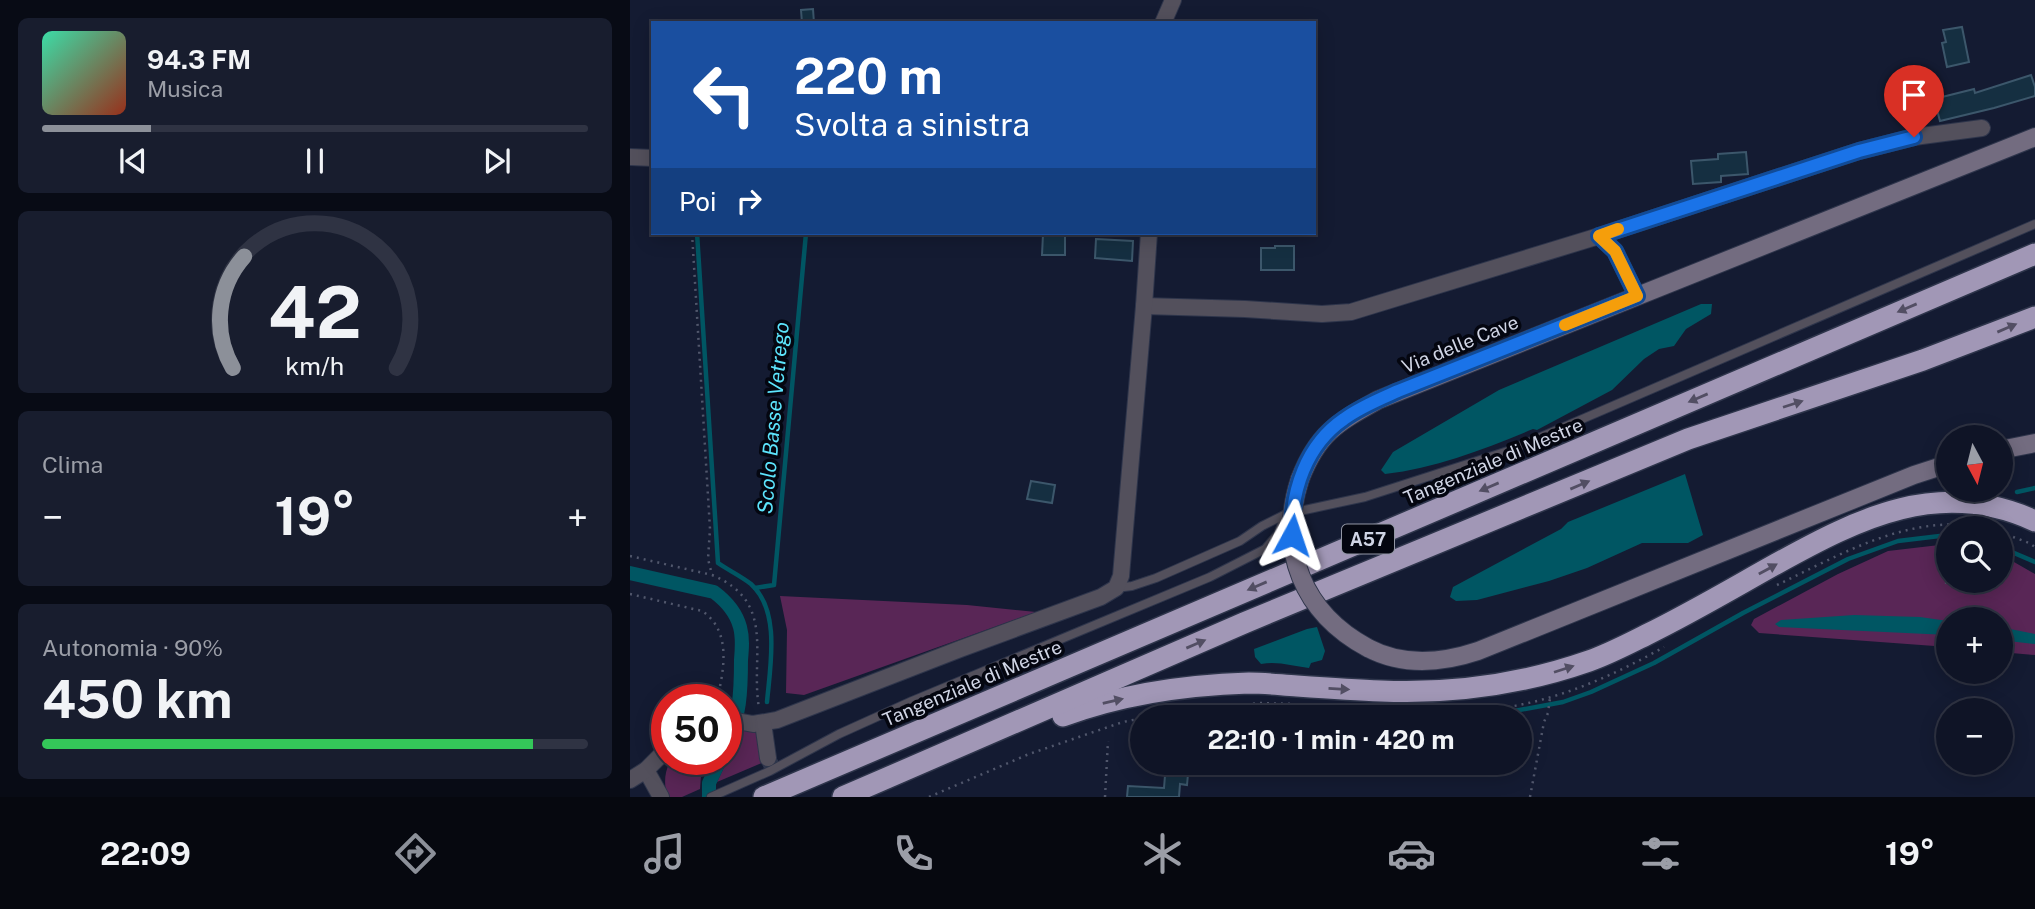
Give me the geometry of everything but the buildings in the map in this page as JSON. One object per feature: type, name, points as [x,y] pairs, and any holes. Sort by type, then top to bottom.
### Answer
[{"type":"highway","name":"A57","points":[[1970,281],[2035,248]]},
{"type":"highway","name":"A57","points":[[1970,281],[2035,254]]},
{"type":"highway","name":"Tangenziale di Mestre","points":[[765,797],[1970,281]]},
{"type":"highway","name":"A57","points":[[843,797],[1244,623],[1688,439],[1923,360],[2035,317]]},
{"type":"highway","name":"A57","points":[[886,779],[1085,708],[1155,692],[1252,683],[1384,692],[1433,691],[1490,685],[1552,673],[1620,648],[1678,619],[1828,535],[1894,510],[1922,504],[1955,502],[2005,509],[2035,521]]},
{"type":"main road","name":"Via delle Cave","points":[[1936,468],[1478,651],[1454,658],[1418,661],[1397,659],[1368,648],[1344,633],[1314,602],[1301,577],[1293,549],[1291,521],[1300,479],[1308,460],[1326,434],[1343,419],[1378,400],[2035,137]]},
{"type":"main road","points":[[2013,447],[2035,443]]},
{"type":"street","points":[[1164,21],[1173,0]]},
{"type":"street","points":[[1144,306],[1322,314],[1351,312],[1599,236],[1859,151],[1914,137],[1982,128]]},
{"type":"street","points":[[630,157],[651,158]]},
{"type":"street","points":[[742,721],[758,723],[776,720],[1101,597],[1116,588],[1121,576],[1149,235]]},
{"type":"street","points":[[1599,236],[1615,251],[1637,296]]},
{"type":"street","points":[[758,723],[769,765]]},
{"type":"street","points":[[630,780],[651,765]]},
{"type":"street","points":[[646,770],[661,797]]},
{"type":"lane","points":[[1116,588],[1156,578],[1240,541],[1286,514],[1365,497],[1508,451],[2035,225]]},
{"type":"lane","points":[[710,797],[769,765],[912,701],[1210,577],[1265,549],[1278,534],[1286,514]]},
{"type":"path","points":[[692,235],[710,528],[708,559],[712,575]]},
{"type":"path","points":[[2013,537],[2035,547]]},
{"type":"path","points":[[630,556],[712,575],[741,593],[753,614],[759,637],[756,690],[758,723]]},
{"type":"path","points":[[630,594],[702,611],[710,617],[719,627],[723,642],[721,684]]},
{"type":"path","points":[[1530,797],[1544,722],[1551,700]]},
{"type":"path","points":[[929,797],[1029,754],[1130,721]]},
{"type":"path","points":[[1105,797],[1108,741]]},
{"type":"shaded area","points":[[1701,304],[1712,304],[1711,314],[1686,329],[1674,346],[1659,349],[1644,359],[1612,390],[1537,430],[1533,429],[1479,450],[1423,467],[1385,474],[1381,470],[1393,452],[1499,390]]},
{"type":"shaded area","points":[[1685,474],[1703,535],[1688,543],[1642,543],[1587,568],[1549,581],[1477,600],[1456,601],[1450,597],[1453,587],[1561,529],[1568,522]]},
{"type":"shaded area","points":[[1936,545],[1936,593],[2013,593],[2013,562],[2035,574],[2035,655],[2013,653],[2013,607],[1936,607],[1936,646],[1759,633],[1751,625],[1754,619],[1838,574],[1888,551]]},
{"type":"shaded area","points":[[780,596],[967,605],[1036,612],[804,695],[786,693],[787,630]]},
{"type":"shaded area","points":[[1854,615],[1920,617],[1936,619],[1936,634],[1779,627],[1775,624],[1781,620]]},
{"type":"shaded area","points":[[1317,627],[1325,651],[1322,660],[1311,663],[1309,668],[1279,663],[1261,664],[1255,657],[1254,649]]},
{"type":"shaded area","points":[[2013,630],[2035,634],[2035,644],[2013,641]]},
{"type":"shaded area","points":[[744,726],[758,730],[764,762],[742,771]]},
{"type":"shaded area","points":[[666,775],[701,775],[700,789],[682,797],[667,797]]},
{"type":"shaded area","points":[[720,775],[733,775],[717,782]]},
{"type":"waterway","points":[[697,235],[718,563],[751,584],[767,609],[771,640],[767,702]]},
{"type":"waterway","name":"Scolo Basse Vetrego","points":[[755,588],[774,585],[806,235]]},
{"type":"waterway","points":[[2017,492],[2035,488]]},
{"type":"waterway","points":[[1532,708],[1563,702],[1591,692],[1654,663],[1848,559],[1898,541],[1936,536]]},
{"type":"waterway","points":[[2013,553],[2035,562]]},
{"type":"waterway","points":[[630,573],[714,592],[726,603],[740,627],[740,684]]},
{"type":"waterway","points":[[709,797],[709,783],[713,775]]},
{"type":"tunnel","points":[[768,758],[786,797]]},
{"type":"slow traffic","points":[[1565,325],[1637,296],[1615,251],[1599,236],[1618,229]]},
{"type":"route","points":[[1292,535],[1293,507],[1308,460],[1326,434],[1343,419],[1398,391],[1637,296],[1615,251],[1599,236],[1859,151],[1914,137]]}]
